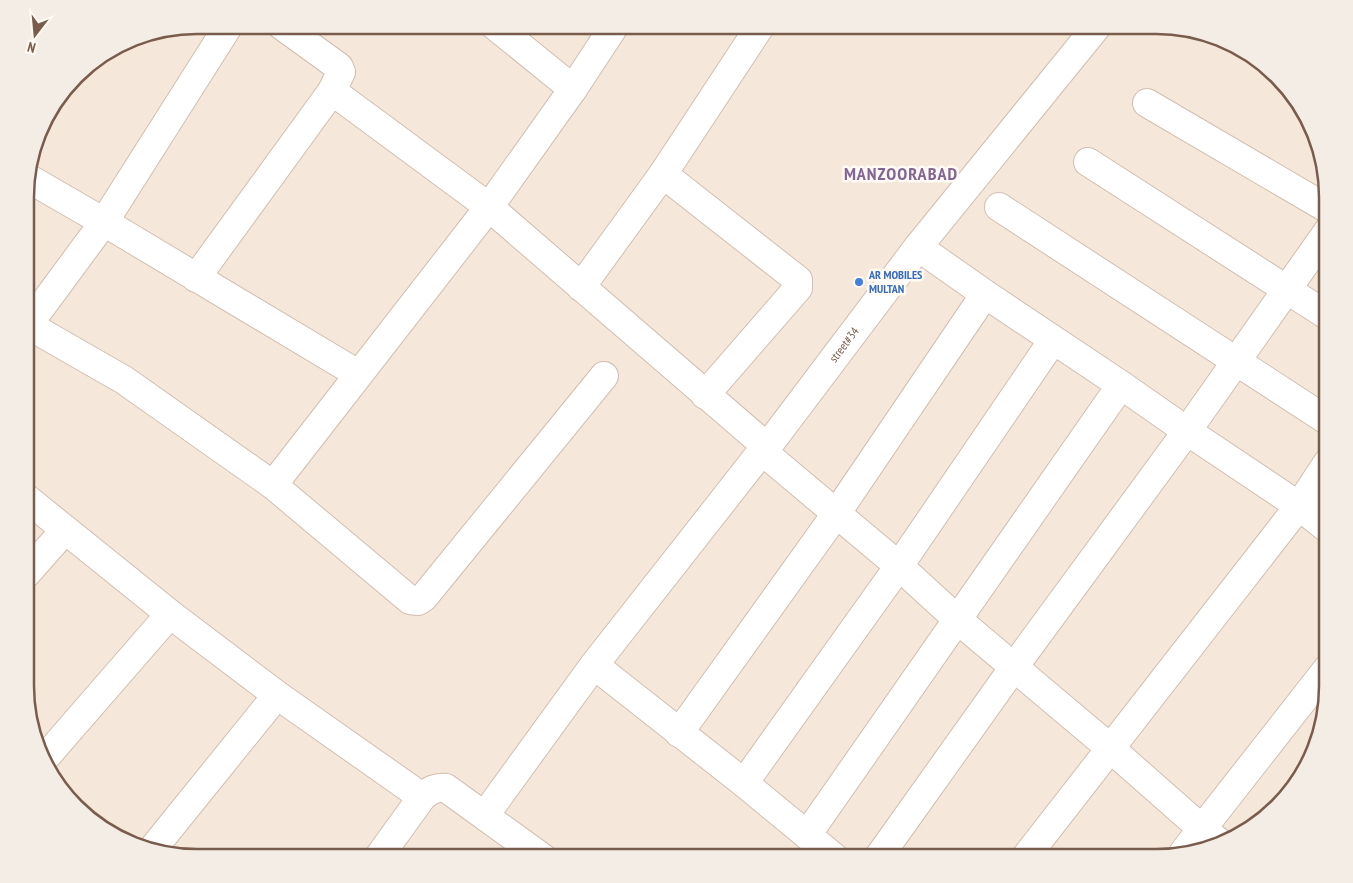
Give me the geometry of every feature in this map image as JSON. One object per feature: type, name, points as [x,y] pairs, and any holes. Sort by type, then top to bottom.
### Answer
[{"type":"street","points":[[34,317],[104,222],[223,34]]},
{"type":"street","points":[[196,278],[332,90],[341,72],[339,66],[294,34]]},
{"type":"street","points":[[505,34],[573,89]]},
{"type":"street","points":[[273,485],[489,207],[573,89],[609,34]]},
{"type":"street","points":[[581,287],[664,174],[755,34]]},
{"type":"street","name":"street#34","points":[[485,815],[594,665],[765,449],[918,247],[1091,34]]},
{"type":"street","points":[[332,90],[489,207],[706,395],[836,514],[899,566],[958,620],[1110,748],[1210,836]]},
{"type":"street","points":[[1147,102],[1319,204]]},
{"type":"street","points":[[1088,162],[1319,310]]},
{"type":"street","points":[[664,174],[798,280],[798,288],[706,395]]},
{"type":"street","points":[[35,182],[358,374]]},
{"type":"street","points":[[999,207],[1319,415]]},
{"type":"street","points":[[884,849],[1014,667],[1187,431],[1319,244]]},
{"type":"street","points":[[918,247],[984,294],[1121,384],[1319,521]]},
{"type":"street","points":[[679,733],[836,514],[984,294]]},
{"type":"street","points":[[34,330],[124,380],[273,485],[410,600],[418,601],[424,597],[604,376]]},
{"type":"street","points":[[744,783],[899,566],[1053,340]]},
{"type":"street","points":[[807,836],[1121,384]]},
{"type":"street","points":[[1032,849],[1299,506],[1319,476]]},
{"type":"street","points":[[34,505],[170,614],[277,695],[422,797]]},
{"type":"street","points":[[34,565],[65,530]]},
{"type":"street","points":[[49,754],[170,614]]},
{"type":"street","points":[[594,665],[744,783],[824,849]]},
{"type":"street","points":[[1198,844],[1210,836],[1319,681]]},
{"type":"street","points":[[157,844],[277,695]]},
{"type":"street","points":[[384,849],[422,797],[437,787],[446,788],[531,849]]},
{"type":"shaded area","points":[[1167,34],[1209,42],[1247,61],[1286,98],[1297,115],[1311,144],[1319,186],[1319,697],[1311,739],[1292,777],[1255,816],[1238,827],[1209,841],[1167,849],[197,849],[176,848],[144,841],[106,822],[74,794],[56,768],[42,739],[35,707],[35,176],[42,144],[56,115],[74,89],[89,74],[106,61],[144,42],[176,35]]},
{"type":"place","name":"AR MOBILES MULTAN","points":[[859,282]]},
{"type":"district","name":"MANZOORABAD","points":[[901,174]]}]
